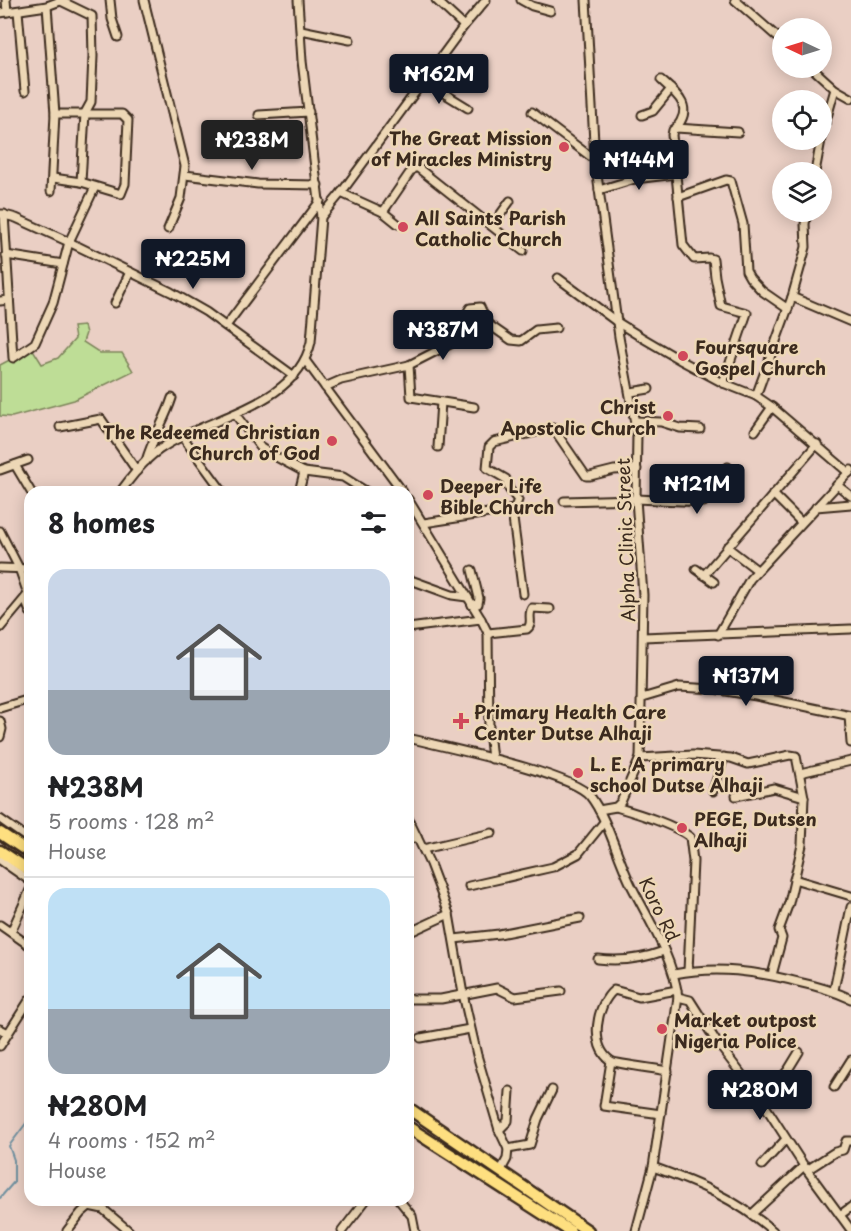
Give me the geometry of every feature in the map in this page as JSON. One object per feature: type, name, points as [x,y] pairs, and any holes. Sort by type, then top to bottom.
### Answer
[{"type":"main road","points":[[0,832],[24,844]]},
{"type":"main road","points":[[0,851],[24,867]]},
{"type":"main road","points":[[414,1112],[588,1231]]},
{"type":"main road","points":[[414,1131],[570,1231]]},
{"type":"street","points":[[6,0],[4,12],[62,0],[92,16],[91,102],[85,113],[81,182]]},
{"type":"street","points":[[110,0],[112,19],[118,37]]},
{"type":"street","points":[[144,0],[184,159],[185,175],[181,198],[168,229]]},
{"type":"street","points":[[125,486],[146,461],[160,449],[199,428],[235,414],[271,394],[294,376],[305,360],[310,342],[321,217],[302,61],[298,0]]},
{"type":"street","points":[[436,0],[464,26]]},
{"type":"street","points":[[321,217],[486,0]]},
{"type":"street","points":[[521,0],[550,11]]},
{"type":"street","name":"Alpha Clinic Street","points":[[586,0],[595,160],[619,337],[636,421],[636,499],[643,595],[640,758],[624,798],[616,807]]},
{"type":"street","points":[[735,0],[772,32]]},
{"type":"street","points":[[51,3],[55,114],[51,191]]},
{"type":"street","points":[[18,10],[25,91]]},
{"type":"street","points":[[301,30],[350,40]]},
{"type":"street","points":[[823,78],[835,89],[851,98]]},
{"type":"street","points":[[661,80],[683,102],[682,121],[673,130],[672,135],[683,245],[694,259],[713,260],[714,277],[722,306],[747,312],[723,383]]},
{"type":"street","points":[[424,81],[468,108]]},
{"type":"street","points":[[642,115],[653,111],[671,89]]},
{"type":"street","points":[[832,99],[835,89]]},
{"type":"street","points":[[259,115],[309,112]]},
{"type":"street","points":[[532,112],[595,160]]},
{"type":"street","points":[[53,178],[81,182],[122,193],[125,184],[128,120],[122,114],[55,114]]},
{"type":"street","points":[[676,128],[738,132]]},
{"type":"street","points":[[383,212],[416,168],[523,250]]},
{"type":"street","points":[[599,190],[635,179],[676,174]]},
{"type":"street","points":[[185,175],[258,184],[318,185]]},
{"type":"street","points":[[678,197],[726,180],[730,181],[743,224],[746,271],[762,291],[788,309]]},
{"type":"street","points":[[95,187],[69,242],[53,303],[35,343],[13,358],[2,214],[69,242],[179,297],[226,326],[294,376]]},
{"type":"street","points":[[341,193],[383,212],[398,224]]},
{"type":"street","points":[[226,326],[320,201]]},
{"type":"street","points":[[492,226],[510,201]]},
{"type":"street","points":[[756,396],[788,309],[806,248],[805,222]]},
{"type":"street","points":[[6,255],[63,264]]},
{"type":"street","points":[[115,303],[130,272]]},
{"type":"street","points":[[558,278],[617,322],[682,361],[723,383],[756,396],[850,471],[757,570],[718,635]]},
{"type":"street","points":[[792,297],[851,322]]},
{"type":"street","points":[[0,301],[9,300]]},
{"type":"street","points":[[325,387],[347,378],[409,365],[465,336],[470,308],[480,308],[488,324],[511,340],[521,341],[536,330],[556,328]]},
{"type":"street","points":[[305,360],[399,486]]},
{"type":"street","points":[[409,365],[411,397],[474,407]]},
{"type":"street","points":[[631,392],[650,389]]},
{"type":"street","points":[[146,461],[150,443],[161,425],[172,398]]},
{"type":"street","points":[[438,447],[441,402]]},
{"type":"street","points":[[755,431],[772,407]]},
{"type":"street","points":[[235,414],[261,447],[304,472],[343,477],[357,486]]},
{"type":"street","points":[[60,427],[101,419],[137,471]]},
{"type":"street","points":[[636,421],[661,422],[680,428],[700,429]]},
{"type":"street","points":[[424,524],[512,511],[516,507],[518,500],[509,489],[506,479],[487,468],[489,447],[494,442],[553,428],[586,476],[614,470],[637,469]]},
{"type":"street","points":[[182,436],[219,486]]},
{"type":"street","points":[[704,575],[817,444]]},
{"type":"street","points":[[0,470],[28,460]]},
{"type":"street","points":[[15,465],[28,486]]},
{"type":"street","points":[[564,501],[636,499],[704,502],[728,467]]},
{"type":"street","points":[[301,486],[304,472]]},
{"type":"street","points":[[837,485],[851,496]]},
{"type":"street","points":[[773,494],[801,522]]},
{"type":"street","points":[[816,507],[851,504]]},
{"type":"street","points":[[512,511],[523,594]]},
{"type":"street","points":[[414,512],[424,524],[482,619],[488,633],[489,731],[492,759]]},
{"type":"street","points":[[0,531],[24,583]]},
{"type":"street","points":[[727,547],[757,570]]},
{"type":"street","points":[[0,568],[24,568]]},
{"type":"street","points":[[696,569],[714,582]]},
{"type":"street","points":[[472,570],[479,598],[478,604],[472,605]]},
{"type":"street","points":[[414,581],[452,595],[467,597]]},
{"type":"street","points":[[0,628],[24,600]]},
{"type":"street","points":[[488,633],[527,629],[531,624],[532,608],[550,609]]},
{"type":"street","points":[[414,627],[482,619]]},
{"type":"street","points":[[643,637],[851,630]]},
{"type":"street","points":[[642,698],[679,687],[714,689],[850,716],[851,743]]},
{"type":"street","points":[[0,708],[24,701]]},
{"type":"street","points":[[0,721],[2,729],[0,737]]},
{"type":"street","name":"Koro Rd","points":[[414,740],[570,782],[589,794],[599,810],[628,880],[664,951],[674,974],[678,993],[652,1167],[636,1231]]},
{"type":"street","points":[[640,758],[688,755],[724,757],[754,764],[794,754],[804,797],[802,845],[795,879],[779,930],[782,938],[772,975]]},
{"type":"street","points":[[713,791],[724,757]]},
{"type":"street","points":[[800,773],[851,761]]},
{"type":"street","points":[[736,796],[774,789],[804,797]]},
{"type":"street","points":[[599,810],[616,807],[684,832],[690,837],[693,861],[688,971]]},
{"type":"street","points":[[0,819],[24,841]]},
{"type":"street","points":[[469,886],[553,867],[578,854],[604,822]]},
{"type":"street","points":[[414,831],[449,914],[470,1029],[499,1130],[508,1149],[507,1159],[501,1170]]},
{"type":"street","points":[[423,849],[492,834]]},
{"type":"street","points":[[0,860],[24,877]]},
{"type":"street","points":[[795,879],[851,896]]},
{"type":"street","points":[[11,932],[24,903]]},
{"type":"street","points":[[834,990],[847,948],[851,907]]},
{"type":"street","points":[[414,930],[449,914]]},
{"type":"street","points":[[454,939],[499,934],[580,918]]},
{"type":"street","points":[[0,926],[24,941]]},
{"type":"street","points":[[598,959],[620,961],[640,959],[664,951]]},
{"type":"street","points":[[674,974],[729,969],[772,975],[834,990],[851,999]]},
{"type":"street","points":[[414,999],[441,999],[497,988],[515,997],[561,991]]},
{"type":"street","points":[[668,1071],[611,1061],[599,1048],[598,1019],[611,992],[614,990],[639,997],[678,993],[690,1000],[716,1041],[762,1101],[805,1168],[851,1230]]},
{"type":"street","points":[[0,1046],[24,1009]]},
{"type":"street","points":[[0,1029],[8,1034]]},
{"type":"street","points":[[421,1038],[470,1029]]},
{"type":"street","points":[[762,1101],[788,1070],[798,1052]]},
{"type":"street","points":[[611,1061],[604,1106],[661,1114]]},
{"type":"street","points":[[834,1087],[850,1063]]},
{"type":"street","points":[[499,1130],[508,1121],[510,1090]]},
{"type":"street","points":[[508,1149],[530,1144],[538,1119],[552,1090]]},
{"type":"street","points":[[762,1165],[786,1139]]},
{"type":"street","points":[[752,1214],[805,1168],[843,1150],[846,1142],[851,1141]]},
{"type":"street","points":[[652,1167],[727,1197],[773,1231]]},
{"type":"street","points":[[67,1231],[89,1206],[103,1209],[129,1231]]},
{"type":"street","points":[[342,1231],[361,1206]]},
{"type":"street","points":[[404,1206],[412,1216],[415,1231]]},
{"type":"street","points":[[840,1215],[851,1207]]},
{"type":"green space","points":[[84,326],[86,333],[83,342],[100,353],[122,353],[133,371],[74,400],[12,417],[0,416],[0,365],[32,348],[42,364],[58,358],[75,339],[73,327]]},
{"type":"waterway","points":[[0,1198],[14,1182],[14,1160],[9,1146],[24,1126]]},
{"type":"place","name":"The Great Mission of Miracles Ministry","points":[[564,147]]},
{"type":"place","name":"All Saints Parish Catholic Church","points":[[403,227]]},
{"type":"place","name":"Foursquare Gospel Church","points":[[683,356]]},
{"type":"place","name":"Christ Apostolic Church","points":[[668,416]]},
{"type":"place","name":"The Redeemed Christian Church of God","points":[[332,441]]},
{"type":"place","name":"Deeper Life Bible Church","points":[[428,495]]},
{"type":"place","name":"Primary Health Care Center Dutse Alhaji","points":[[461,721]]},
{"type":"place","name":"L. E. A primary school Dutse Alhaji","points":[[578,773]]},
{"type":"place","name":"PEGE, Dutsen Alhaji","points":[[682,828]]},
{"type":"place","name":"Market outpost Nigeria Police","points":[[662,1029]]}]
